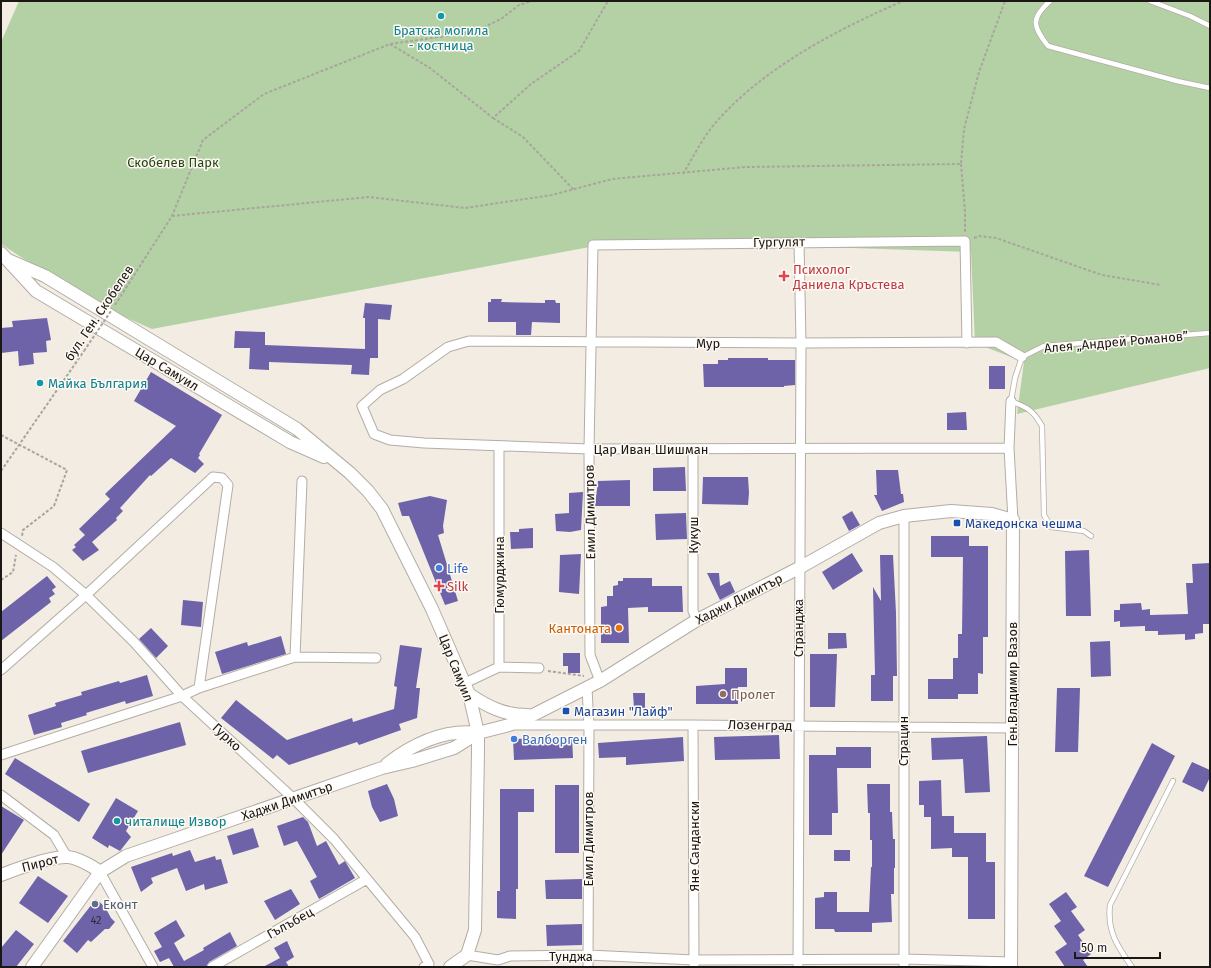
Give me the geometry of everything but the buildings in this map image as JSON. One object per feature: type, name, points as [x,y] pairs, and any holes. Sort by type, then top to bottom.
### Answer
[{"type":"street","name":"Гургулят","points":[[593,245],[965,241]]},
{"type":"street","points":[[965,241],[967,343]]},
{"type":"street","name":"Странджа","points":[[798,964],[797,726],[801,343],[799,242]]},
{"type":"street","name":"Емил Димитров","points":[[593,245],[589,450],[590,655],[600,679]]},
{"type":"street","name":"Цар Самуил","points":[[4,256],[36,291],[290,442],[336,462]]},
{"type":"street","name":"Цар Самуил","points":[[4,256],[45,276],[297,429],[368,491],[382,510],[432,609],[467,688],[478,734],[475,930],[467,955]]},
{"type":"street","name":"Мур","points":[[403,379],[448,347],[469,340],[801,343],[996,342],[1022,357]]},
{"type":"street","name":"Цар Иван Шишман","points":[[403,379],[380,390],[362,406],[374,434],[390,440],[589,450],[1009,448]]},
{"type":"street","name":"Ген.Владимир Вазов","points":[[1011,401],[1009,448],[1012,520],[1011,964]]},
{"type":"street","name":"Гюмурджина","points":[[499,446],[499,667]]},
{"type":"street","name":"Кукуш","points":[[692,449],[693,611],[697,620]]},
{"type":"street","points":[[1,670],[86,595],[213,477],[222,478],[228,485],[199,688]]},
{"type":"street","points":[[295,658],[302,481]]},
{"type":"street","name":"Хаджи Димитър","points":[[32,967],[100,872],[126,856],[382,768],[454,748],[478,734],[509,725],[533,715],[587,688],[697,620],[799,568],[879,523],[904,516],[951,511],[992,514],[1012,520]]},
{"type":"street","name":"Страцин","points":[[904,516],[904,963]]},
{"type":"street","name":"Гурко","points":[[1,533],[53,567],[86,595],[134,642],[182,696],[334,838],[415,937],[426,966]]},
{"type":"street","points":[[1,755],[182,696],[199,688],[295,658],[376,658]]},
{"type":"street","points":[[533,715],[507,714],[489,706],[467,688],[499,667],[540,668]]},
{"type":"street","name":"Емил Димитров","points":[[587,688],[589,726],[588,967]]},
{"type":"street","name":"Лозенград","points":[[509,725],[1012,728]]},
{"type":"street","name":"Яне Сандански","points":[[693,725],[694,964]]},
{"type":"street","points":[[1,795],[54,835],[67,857]]},
{"type":"street","name":"Пирот","points":[[1,875],[24,867],[67,857],[94,867],[100,872]]},
{"type":"street","points":[[100,872],[153,967]]},
{"type":"street","name":"Гълъбец","points":[[212,967],[367,879]]},
{"type":"street","points":[[450,967],[467,955]]},
{"type":"street","name":"Тунджа","points":[[467,955],[498,963],[510,956],[588,955],[694,964],[1011,964]]},
{"type":"lane","points":[[1050,1],[1039,10],[1036,20],[1036,29],[1048,46],[1177,81],[1210,88]]},
{"type":"lane","points":[[1150,1],[1190,16],[1210,26]]},
{"type":"lane","name":"Алея „Андрей Романов”","points":[[1022,357],[1044,346],[1210,333]]},
{"type":"lane","points":[[1022,357],[1015,378],[1011,401],[1029,409],[1035,414],[1042,426],[1044,515],[1051,527],[1084,531],[1091,536]]},
{"type":"lane","points":[[1132,967],[1113,936],[1108,920],[1110,905],[1173,781]]},
{"type":"path","name":"бул. Ген. Скобелев","points":[[1,471],[111,311],[172,216],[203,140],[264,94],[390,44],[474,32],[501,19],[519,5],[532,1]]},
{"type":"path","points":[[493,118],[531,84],[579,51],[608,1]]},
{"type":"path","points":[[683,174],[712,128],[746,92],[800,53],[902,1]]},
{"type":"path","points":[[1005,1],[979,72],[964,129],[961,164],[965,212],[965,241],[979,236],[996,238],[1102,275],[1161,284]]},
{"type":"path","points":[[390,44],[430,68],[493,118],[523,137],[574,190]]},
{"type":"path","points":[[172,216],[369,197],[465,208],[552,195],[612,180],[745,167],[961,164]]},
{"type":"path","points":[[1,435],[67,470],[54,506],[23,530],[21,545],[16,550],[13,572],[1,580]]},
{"type":"path","points":[[540,668],[600,679]]},
{"type":"green space","name":"Скобелев Парк","points":[[19,1],[1210,1],[1210,368],[1017,414],[1024,362],[975,343],[971,252],[792,246],[595,246],[152,329],[87,300],[1,244],[1,42]]},
{"type":"place","name":"Братска могила - костница","points":[[441,16]]},
{"type":"place","name":"Психолог Даниела Кръстева","points":[[784,276]]},
{"type":"place","name":"Майка България","points":[[40,383]]},
{"type":"place","name":"Македонска чешма","points":[[957,523]]},
{"type":"place","name":"Life","points":[[439,568]]},
{"type":"place","name":"Silk","points":[[439,586]]},
{"type":"place","name":"Кантоната","points":[[619,628]]},
{"type":"place","name":"Пролет","points":[[723,694]]},
{"type":"place","name":"Магазин \"Лайф\"","points":[[566,711]]},
{"type":"place","name":"Валборген","points":[[514,739]]},
{"type":"place","name":"читалище Извор","points":[[117,821]]},
{"type":"place","name":"Еконт","points":[[95,904]]}]
